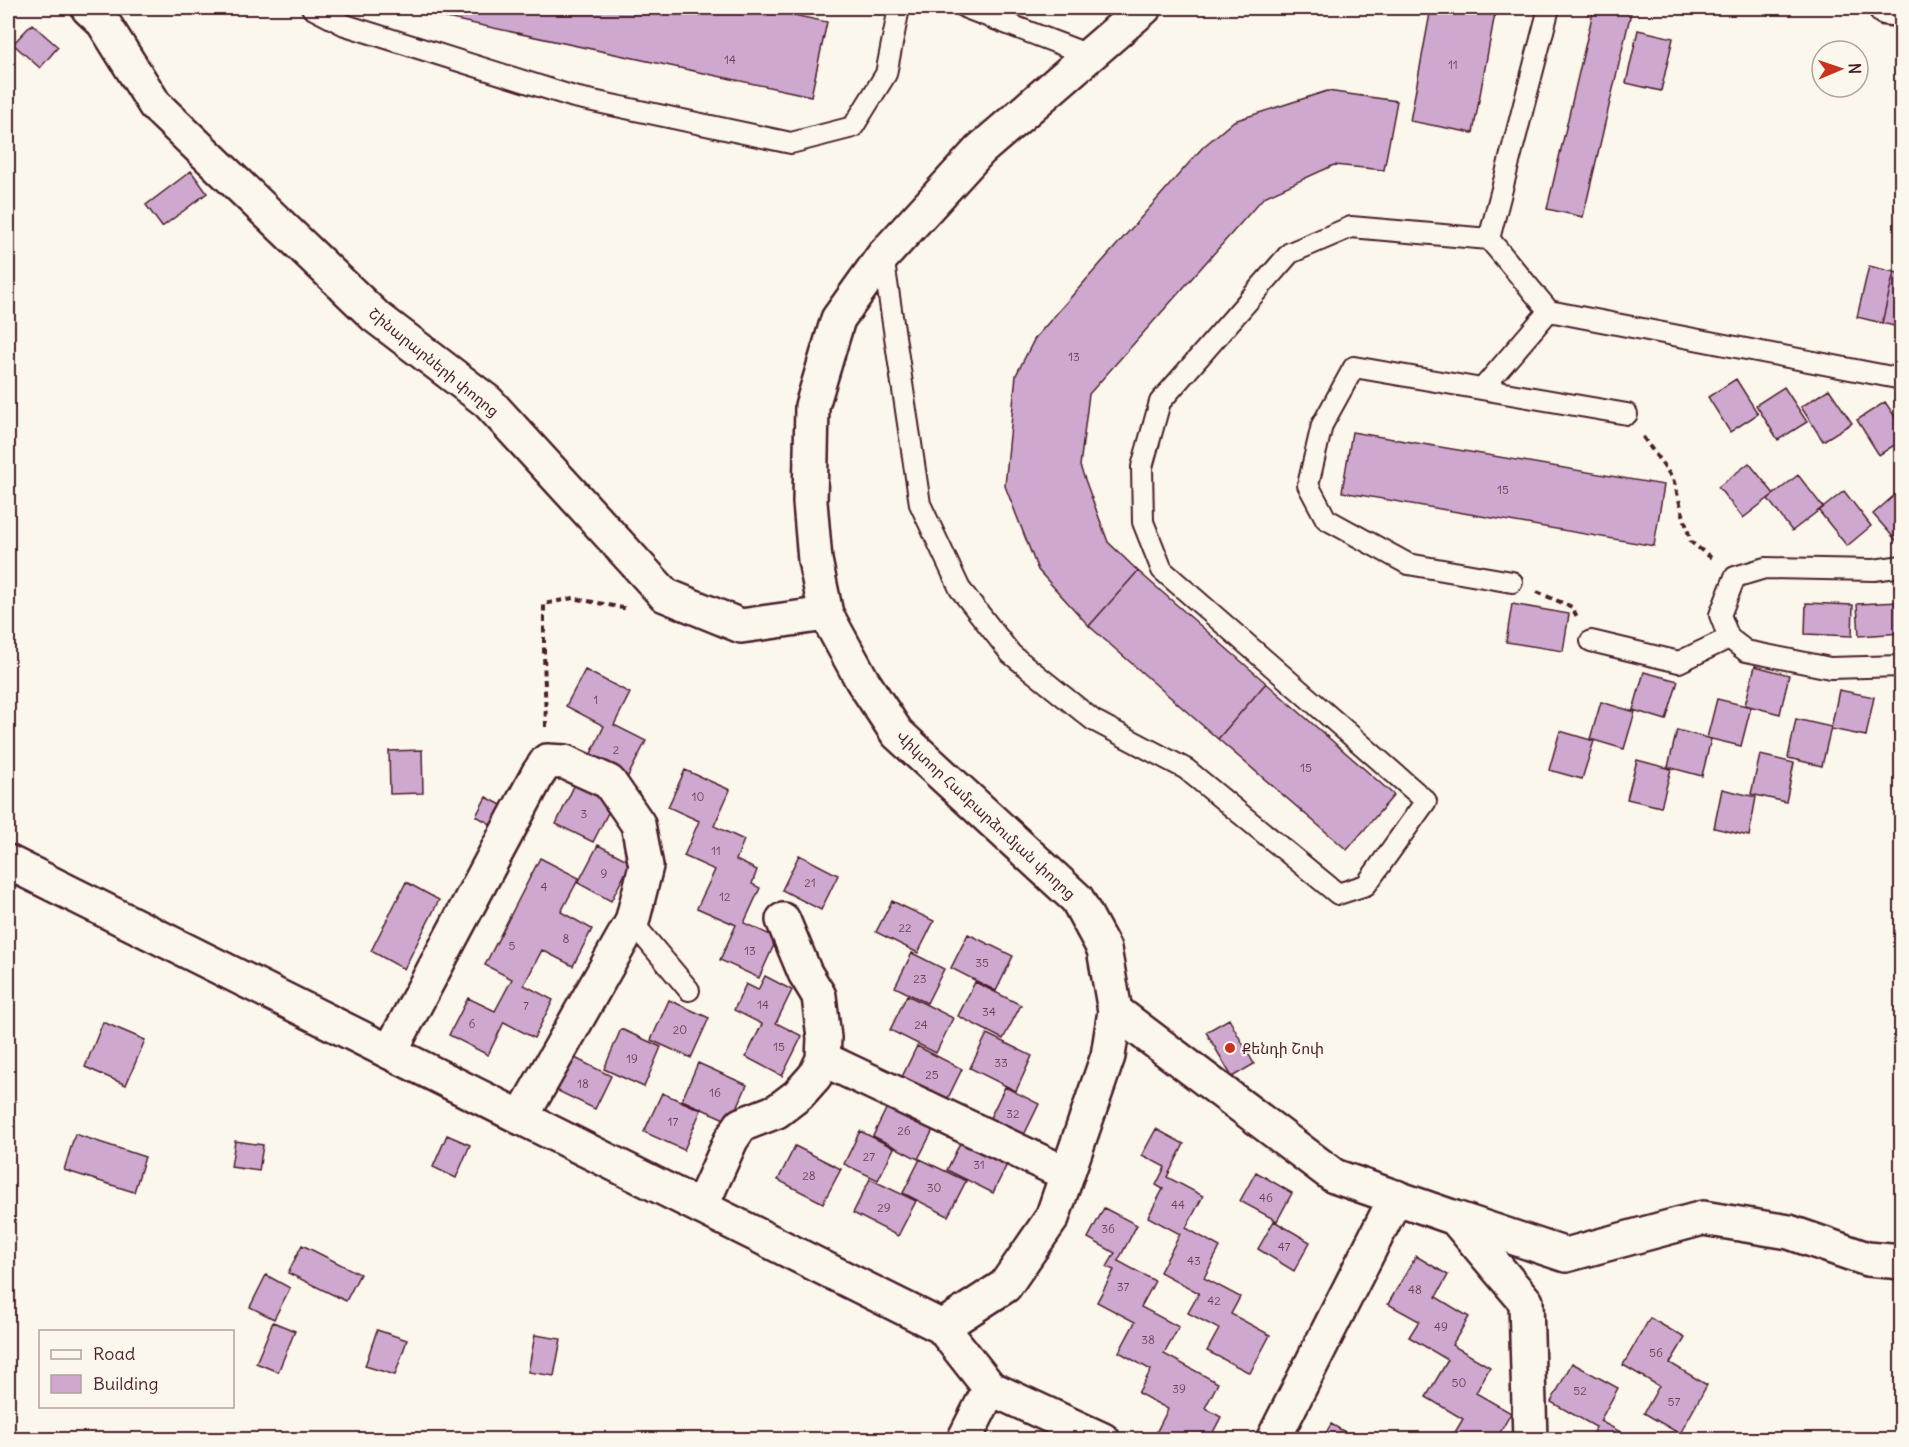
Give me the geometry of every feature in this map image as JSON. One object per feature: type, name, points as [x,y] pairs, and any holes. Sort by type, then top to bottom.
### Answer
[{"type":"street","name":"Շինարարների փողոց","points":[[88,8],[103,22],[155,105],[375,316],[488,402],[665,595],[741,626],[826,614]]},
{"type":"street","name":"Վիկտոր Համբարձումյան փողոց","points":[[942,1327],[1005,1286],[1052,1218],[1108,1056],[1115,1011],[1104,949],[1077,899],[897,733],[862,680],[826,614],[815,560],[810,502],[812,406],[838,319],[883,256],[980,150],[1144,8]]},
{"type":"street","points":[[1886,8],[1902,10]]},
{"type":"street","points":[[390,1052],[532,784],[547,761],[565,762],[609,782],[638,824],[646,866],[632,922],[521,1118]]},
{"type":"street","points":[[8,862],[942,1327],[990,1388],[1103,1440]]},
{"type":"street","points":[[701,1207],[731,1140],[741,1125],[777,1111],[798,1095],[815,1076],[823,1059],[824,1038],[819,996],[806,973],[783,920]]},
{"type":"street","points":[[1115,1011],[1334,1176],[1566,1255],[1703,1218],[1789,1232],[1867,1259],[1902,1262]]},
{"type":"street","points":[[823,1059],[1067,1174]]},
{"type":"street","points":[[1273,1440],[1396,1197]]},
{"type":"street","points":[[1455,1218],[1526,1302],[1530,1440]]},
{"type":"street","points":[[964,1440],[990,1388]]},
{"type":"lane","points":[[312,8],[345,25],[574,97],[791,143],[853,127],[885,74],[899,8]]},
{"type":"lane","points":[[966,8],[1089,55]]},
{"type":"lane","points":[[1489,239],[1549,8]]},
{"type":"lane","points":[[883,256],[920,504],[960,589],[1011,654],[1093,720],[1186,769],[1338,894],[1366,885],[1426,801],[1162,570],[1143,522],[1142,467],[1160,402],[1290,254],[1351,227],[1489,239],[1550,311],[1902,379]]},
{"type":"lane","points":[[1482,389],[1550,311]]},
{"type":"lane","points":[[1512,582],[1408,564],[1326,519],[1308,485],[1322,424],[1354,368],[1627,414]]},
{"type":"lane","points":[[1902,566],[1874,570],[1765,568],[1735,577],[1720,615],[1729,638],[1746,651],[1830,668],[1902,666]]},
{"type":"lane","points":[[1591,641],[1679,662],[1729,638]]},
{"type":"lane","points":[[632,922],[689,990]]},
{"type":"path","points":[[1627,414],[1673,479],[1691,542],[1735,577]]},
{"type":"path","points":[[1512,582],[1572,607],[1591,641]]},
{"type":"path","points":[[547,761],[543,652],[544,604],[573,598],[647,613],[665,595]]},
{"type":"building","points":[[400,8],[760,8],[827,22],[811,96]]},
{"type":"building","points":[[1431,8],[1496,8],[1473,133],[1410,121]]},
{"type":"building","points":[[1594,8],[1632,8],[1583,217],[1547,209]]},
{"type":"building","points":[[32,24],[58,47],[40,68],[13,44]]},
{"type":"building","points":[[1638,30],[1673,38],[1661,91],[1626,83]]},
{"type":"building","points":[[1327,91],[1397,101],[1384,170],[1334,165],[1264,197],[1089,394],[1080,466],[1108,542],[1138,571],[1089,626],[1038,570],[1005,486],[1016,375],[1035,338],[1203,147],[1234,121]]},
{"type":"building","points":[[191,171],[207,193],[162,227],[146,205]]},
{"type":"building","points":[[1869,266],[1894,272],[1882,323],[1857,317]]},
{"type":"building","points":[[1894,272],[1902,274],[1902,328],[1882,323]]},
{"type":"building","points":[[1736,379],[1758,414],[1730,432],[1708,397]]},
{"type":"building","points":[[1784,387],[1807,422],[1778,440],[1756,405]]},
{"type":"building","points":[[1829,389],[1852,423],[1823,441],[1801,407]]},
{"type":"building","points":[[1885,402],[1902,427],[1902,440],[1879,455],[1857,420]]},
{"type":"building","points":[[1352,432],[1664,485],[1654,546],[1342,492]]},
{"type":"building","points":[[1749,463],[1774,494],[1743,518],[1718,487]]},
{"type":"building","points":[[1798,475],[1823,507],[1792,531],[1768,499]]},
{"type":"building","points":[[1844,491],[1871,526],[1847,546],[1819,511]]},
{"type":"building","points":[[1897,493],[1902,499],[1902,547],[1873,514]]},
{"type":"building","points":[[1138,571],[1266,683],[1218,739],[1089,626]]},
{"type":"building","points":[[1900,602],[1902,633],[1859,636],[1857,604]]},
{"type":"building","points":[[1806,603],[1853,605],[1852,636],[1805,634]]},
{"type":"building","points":[[1512,604],[1569,614],[1563,651],[1506,642]]},
{"type":"building","points":[[1755,666],[1789,675],[1780,714],[1745,705]]},
{"type":"building","points":[[585,670],[630,693],[614,725],[646,741],[626,780],[588,760],[604,726],[566,706]]},
{"type":"building","points":[[1644,672],[1678,681],[1666,720],[1633,710]]},
{"type":"building","points":[[1266,683],[1394,795],[1347,850],[1218,739]]},
{"type":"building","points":[[1839,690],[1874,697],[1866,736],[1831,729]]},
{"type":"building","points":[[1717,699],[1751,707],[1741,746],[1707,738]]},
{"type":"building","points":[[1601,702],[1635,712],[1624,749],[1590,739]]},
{"type":"building","points":[[1796,719],[1831,727],[1822,766],[1788,758]]},
{"type":"building","points":[[1677,730],[1711,739],[1702,776],[1668,767]]},
{"type":"building","points":[[1560,731],[1594,741],[1582,779],[1549,770]]},
{"type":"building","points":[[422,750],[423,793],[390,794],[389,751]]},
{"type":"building","points":[[1760,755],[1794,763],[1786,802],[1751,794]]},
{"type":"building","points":[[1637,760],[1671,769],[1661,807],[1627,799]]},
{"type":"building","points":[[685,770],[730,790],[714,826],[744,840],[736,860],[757,870],[752,884],[760,888],[744,923],[777,938],[759,978],[720,960],[736,925],[697,908],[715,870],[684,856],[699,821],[668,807]]},
{"type":"building","points":[[575,784],[613,803],[593,842],[556,824]]},
{"type":"building","points":[[1722,789],[1756,797],[1749,836],[1714,828]]},
{"type":"building","points":[[486,797],[513,811],[503,831],[476,816]]},
{"type":"building","points":[[598,845],[631,862],[611,901],[578,883]]},
{"type":"building","points":[[799,855],[838,875],[821,910],[782,890]]},
{"type":"building","points":[[540,858],[579,878],[561,912],[592,929],[573,966],[542,950],[524,985],[553,1000],[534,1038],[504,1022],[488,1055],[449,1035],[468,998],[495,1011],[512,979],[485,965]]},
{"type":"building","points":[[406,882],[439,900],[404,969],[371,951]]},
{"type":"building","points":[[892,901],[934,921],[918,953],[876,932]]},
{"type":"building","points":[[968,934],[1013,956],[996,991],[951,968]]},
{"type":"building","points":[[912,953],[944,969],[927,1003],[895,987]]},
{"type":"building","points":[[765,976],[792,990],[776,1023],[802,1036],[782,1076],[746,1057],[762,1024],[734,1010],[746,984],[758,990]]},
{"type":"building","points":[[975,982],[1021,1005],[1003,1039],[958,1016]]},
{"type":"building","points":[[907,995],[953,1018],[936,1053],[890,1030]]},
{"type":"building","points":[[669,1000],[709,1018],[691,1058],[651,1040]]},
{"type":"building","name":"Քենդի Շոփ","points":[[1229,1019],[1254,1064],[1232,1077],[1206,1032]]},
{"type":"building","points":[[103,1022],[145,1040],[126,1085],[85,1067]]},
{"type":"building","points":[[621,1029],[661,1047],[644,1087],[604,1069]]},
{"type":"building","points":[[987,1034],[1032,1056],[1016,1091],[970,1068]]},
{"type":"building","points":[[917,1046],[962,1069],[946,1102],[901,1079]]},
{"type":"building","points":[[573,1057],[611,1076],[595,1109],[556,1090]]},
{"type":"building","points":[[698,1063],[747,1085],[731,1122],[682,1100]]},
{"type":"building","points":[[1005,1087],[1039,1104],[1022,1139],[988,1122]]},
{"type":"building","points":[[662,1093],[701,1110],[684,1150],[644,1132]]},
{"type":"building","points":[[890,1101],[936,1124],[918,1159],[873,1136]]},
{"type":"building","points":[[1156,1129],[1184,1144],[1167,1177],[1203,1196],[1186,1228],[1220,1247],[1204,1278],[1240,1297],[1231,1314],[1270,1335],[1250,1373],[1207,1351],[1219,1329],[1188,1313],[1199,1293],[1160,1272],[1180,1234],[1148,1217],[1163,1189],[1156,1185],[1165,1167],[1142,1155]]},
{"type":"building","points":[[860,1131],[894,1148],[878,1180],[844,1164]]},
{"type":"building","points":[[75,1134],[145,1157],[134,1192],[64,1170]]},
{"type":"building","points":[[447,1135],[470,1145],[456,1178],[433,1167]]},
{"type":"building","points":[[964,1135],[1010,1158],[993,1193],[947,1170]]},
{"type":"building","points":[[235,1141],[263,1145],[259,1171],[231,1167]]},
{"type":"building","points":[[795,1146],[841,1169],[823,1203],[778,1180]]},
{"type":"building","points":[[920,1159],[966,1181],[948,1216],[903,1193]]},
{"type":"building","points":[[1256,1172],[1292,1193],[1277,1221],[1240,1201]]},
{"type":"building","points":[[870,1179],[916,1201],[898,1236],[853,1213]]},
{"type":"building","points":[[1104,1208],[1137,1225],[1118,1261],[1155,1281],[1141,1307],[1179,1327],[1164,1354],[1218,1383],[1205,1408],[1221,1417],[1209,1440],[1164,1440],[1155,1435],[1168,1409],[1138,1393],[1151,1370],[1119,1352],[1135,1322],[1097,1302],[1114,1270],[1107,1267],[1115,1253],[1088,1238]]},
{"type":"building","points":[[1274,1221],[1310,1242],[1294,1271],[1258,1249]]},
{"type":"building","points":[[302,1245],[360,1274],[346,1301],[288,1273]]},
{"type":"building","points":[[1416,1256],[1448,1275],[1436,1297],[1469,1317],[1452,1345],[1490,1367],[1476,1393],[1511,1413],[1496,1440],[1451,1439],[1463,1419],[1426,1397],[1448,1360],[1409,1337],[1419,1321],[1388,1304]]},
{"type":"building","points":[[266,1275],[290,1288],[274,1319],[250,1307]]},
{"type":"building","points":[[1650,1318],[1685,1338],[1670,1363],[1707,1385],[1680,1434],[1644,1413],[1659,1386],[1623,1365]]},
{"type":"building","points":[[273,1322],[295,1331],[278,1372],[256,1363]]},
{"type":"building","points":[[377,1330],[407,1340],[395,1375],[365,1366]]},
{"type":"building","points":[[535,1335],[561,1339],[554,1376],[528,1372]]},
{"type":"building","points":[[1572,1363],[1618,1388],[1600,1421],[1630,1437],[1628,1440],[1589,1440],[1596,1427],[1551,1402]]},
{"type":"building","points":[[1331,1424],[1359,1440],[1322,1440]]},
{"type":"building","points":[[466,1435],[492,1435],[492,1440],[466,1440]]},
{"type":"place","name":"Քենդի Շոփ","points":[[1230,1048]]}]
